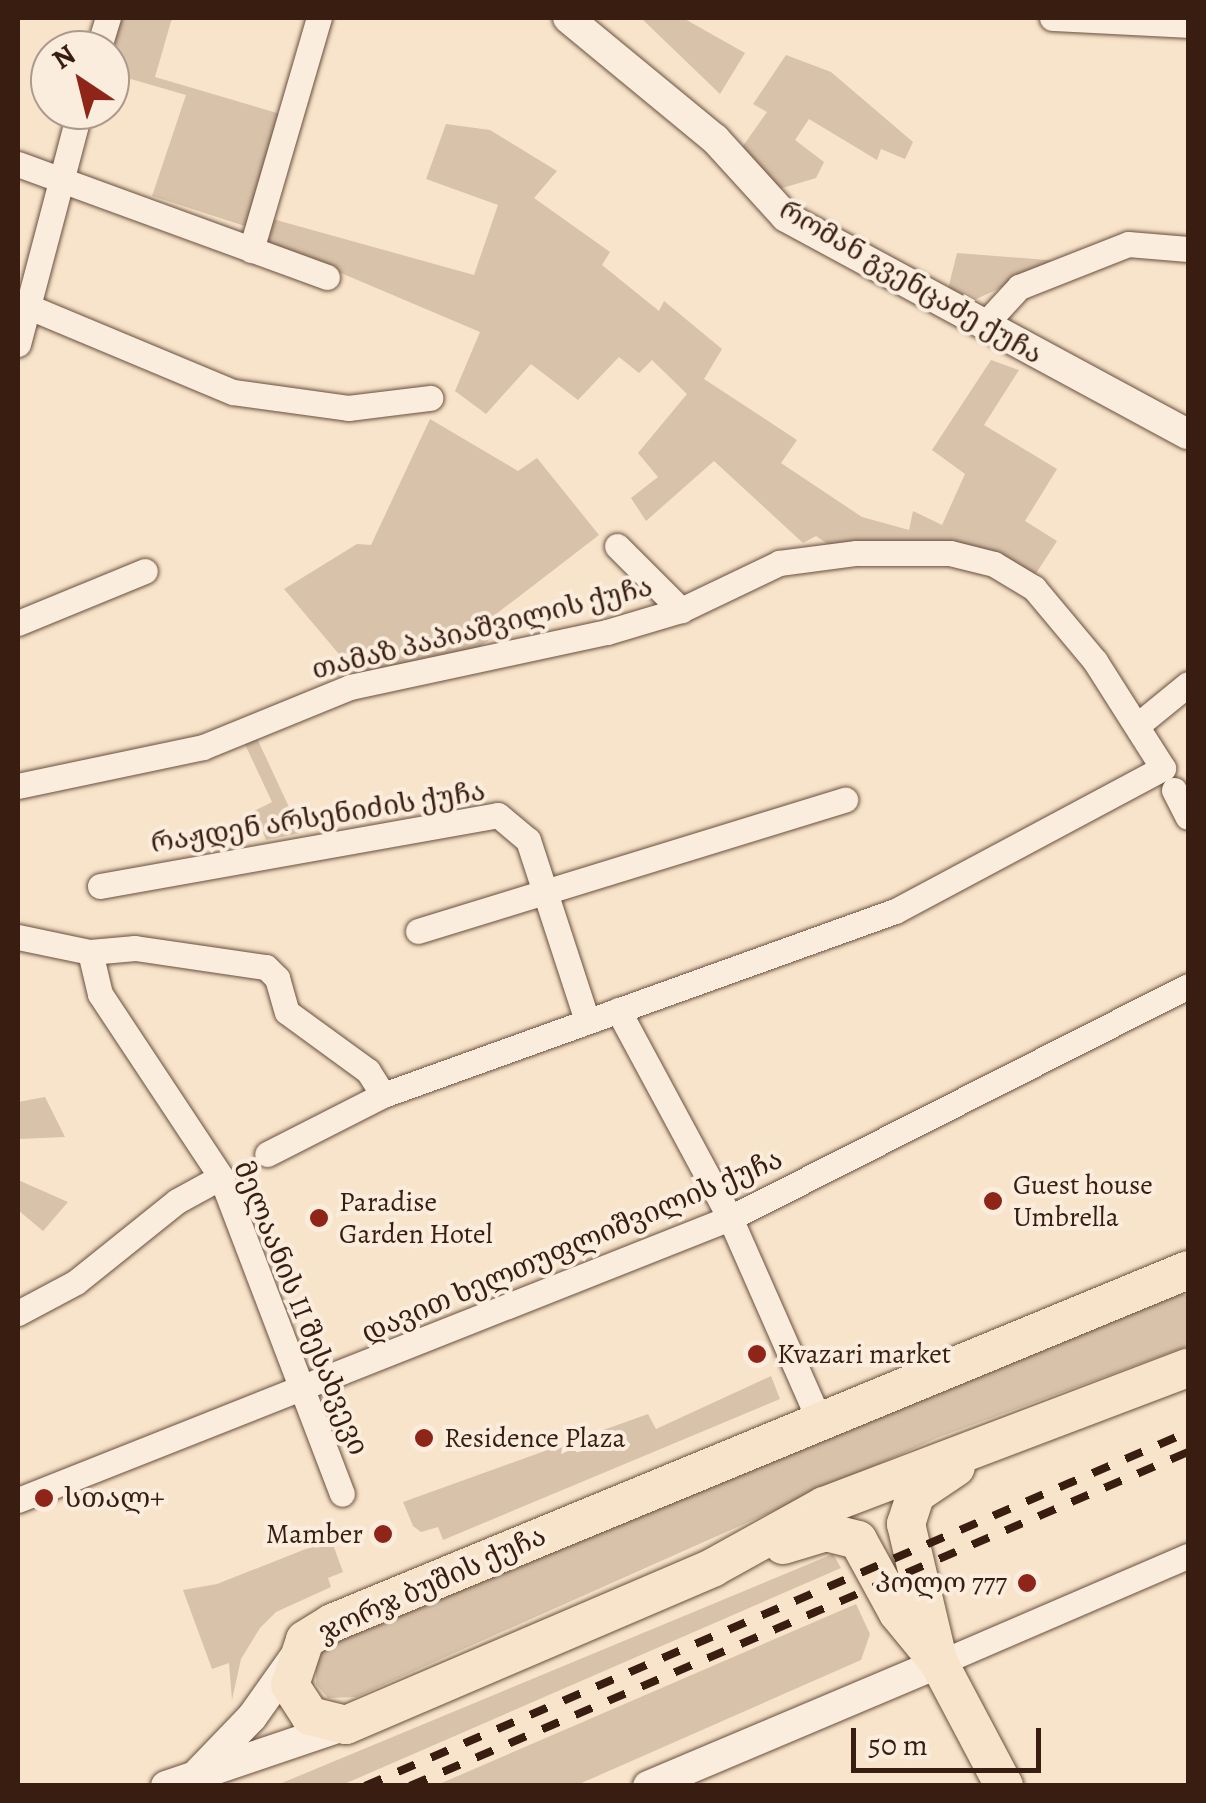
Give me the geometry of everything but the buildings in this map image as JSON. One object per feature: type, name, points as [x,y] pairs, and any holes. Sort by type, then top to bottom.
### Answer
[{"type":"main road","name":"ჯორჯ ბუშის ქუჩა","points":[[346,1725],[319,1722],[300,1705],[290,1685],[295,1656],[332,1623],[819,1420],[1181,1276]]},
{"type":"main road","points":[[714,1567],[824,1506],[1188,1368]]},
{"type":"main road","points":[[939,1663],[907,1538],[910,1508],[933,1480],[1012,1437]]},
{"type":"main road","points":[[346,1725],[714,1567],[809,1536],[842,1533],[873,1559],[898,1613],[939,1663],[1004,1786]]},
{"type":"street","points":[[251,250],[319,18]]},
{"type":"street","name":"რომან გვენცაძე ქუჩა","points":[[568,18],[714,139],[786,217],[1188,434]]},
{"type":"street","points":[[1052,18],[1188,24]]},
{"type":"street","points":[[18,344],[74,130]]},
{"type":"street","points":[[18,164],[326,277]]},
{"type":"street","points":[[984,326],[1019,287],[1128,244],[1188,249]]},
{"type":"street","points":[[27,306],[234,392],[348,408],[430,398]]},
{"type":"street","points":[[617,546],[682,610]]},
{"type":"street","name":"თამაზ პაპიაშვილის ქუჩა","points":[[18,786],[203,748],[258,730],[309,700],[373,680],[682,610],[810,555],[950,553],[994,564],[1034,588],[1139,724],[1188,817]]},
{"type":"street","points":[[18,623],[145,571]]},
{"type":"street","points":[[1139,724],[1188,684]]},
{"type":"street","points":[[267,1154],[382,1095],[895,911],[1168,779]]},
{"type":"street","points":[[418,931],[544,889],[845,800]]},
{"type":"street","name":"რაჟდენ არსენიძის ქუჩა","points":[[100,886],[498,815],[528,840],[587,1020]]},
{"type":"street","points":[[18,938],[90,952],[135,948],[266,967],[277,978],[287,1012],[368,1070],[382,1095]]},
{"type":"street","name":"მელაანის II შესახვევი","points":[[90,952],[100,994],[221,1177],[306,1390],[342,1494]]},
{"type":"street","name":"დავით ხელთუფლიშვილის ქუჩა","points":[[18,1500],[306,1390],[730,1218],[1188,986]]},
{"type":"street","points":[[618,1010],[730,1218],[819,1420]]},
{"type":"street","points":[[18,1312],[76,1282],[177,1201],[221,1177]]},
{"type":"street","points":[[648,1786],[1188,1556]]},
{"type":"street","points":[[196,1774],[252,1716],[295,1656]]},
{"type":"street","points":[[166,1786],[196,1774],[259,1759],[346,1725]]},
{"type":"shaded area","points":[[119,18],[172,18],[155,77],[284,115],[251,228],[152,196],[186,95],[130,79],[130,30],[117,30]]},
{"type":"shaded area","points":[[641,18],[683,18],[745,53],[720,94]]},
{"type":"shaded area","points":[[786,55],[831,72],[913,142],[905,159],[881,149],[877,160],[809,119],[795,140],[824,162],[816,178],[769,192],[738,153],[767,112],[753,104]]},
{"type":"shaded area","points":[[446,124],[490,130],[557,171],[534,198],[610,252],[602,265],[659,311],[664,301],[722,349],[704,379],[797,440],[781,463],[862,517],[909,530],[913,511],[942,525],[965,474],[932,450],[991,360],[1019,370],[984,425],[1057,469],[1025,521],[1057,541],[1033,578],[835,549],[816,536],[803,543],[714,461],[646,521],[631,498],[658,477],[638,453],[687,394],[652,360],[639,373],[619,357],[578,400],[531,364],[486,414],[455,391],[480,332],[263,240],[269,218],[474,275],[498,205],[426,179]]},
{"type":"shaded area","points":[[957,253],[1060,261],[972,301],[945,301]]},
{"type":"shaded area","points":[[430,419],[518,471],[537,458],[599,535],[487,621],[498,634],[469,654],[360,679],[284,589],[357,544],[371,545]]},
{"type":"shaded area","points":[[255,734],[301,833],[266,840],[254,811],[272,802],[243,740]]},
{"type":"shaded area","points":[[45,1097],[65,1137],[18,1139],[18,1102]]},
{"type":"shaded area","points":[[18,1180],[68,1202],[43,1231],[18,1210]]},
{"type":"shaded area","points":[[1173,1292],[1188,1296],[1188,1345],[1183,1348],[937,1438],[356,1697],[328,1698],[316,1684],[316,1656],[326,1646],[595,1526]]},
{"type":"shaded area","points":[[771,1376],[780,1399],[443,1540],[438,1527],[421,1532],[413,1526],[403,1502],[648,1414],[656,1429]]},
{"type":"shaded area","points":[[331,1539],[343,1572],[328,1578],[331,1587],[276,1612],[260,1628],[241,1659],[232,1700],[229,1663],[212,1669],[183,1590],[217,1584]]},
{"type":"shaded area","points":[[833,1554],[841,1568],[342,1785],[277,1785]]},
{"type":"shaded area","points":[[856,1604],[870,1634],[861,1660],[577,1785],[437,1785]]},
{"type":"railway","points":[[365,1786],[1188,1432]]},
{"type":"railway","points":[[410,1786],[1188,1452]]},
{"type":"place","name":"Guest house Umbrella","points":[[993,1201]]},
{"type":"place","name":"Paradise Garden Hotel","points":[[319,1218]]},
{"type":"place","name":"Kvazari market","points":[[757,1354]]},
{"type":"place","name":"Residence Plaza","points":[[424,1438]]},
{"type":"place","name":"სთალ+","points":[[44,1498]]},
{"type":"place","name":"Mamber","points":[[383,1534]]},
{"type":"place","name":"პოლო 777","points":[[1027,1583]]}]
